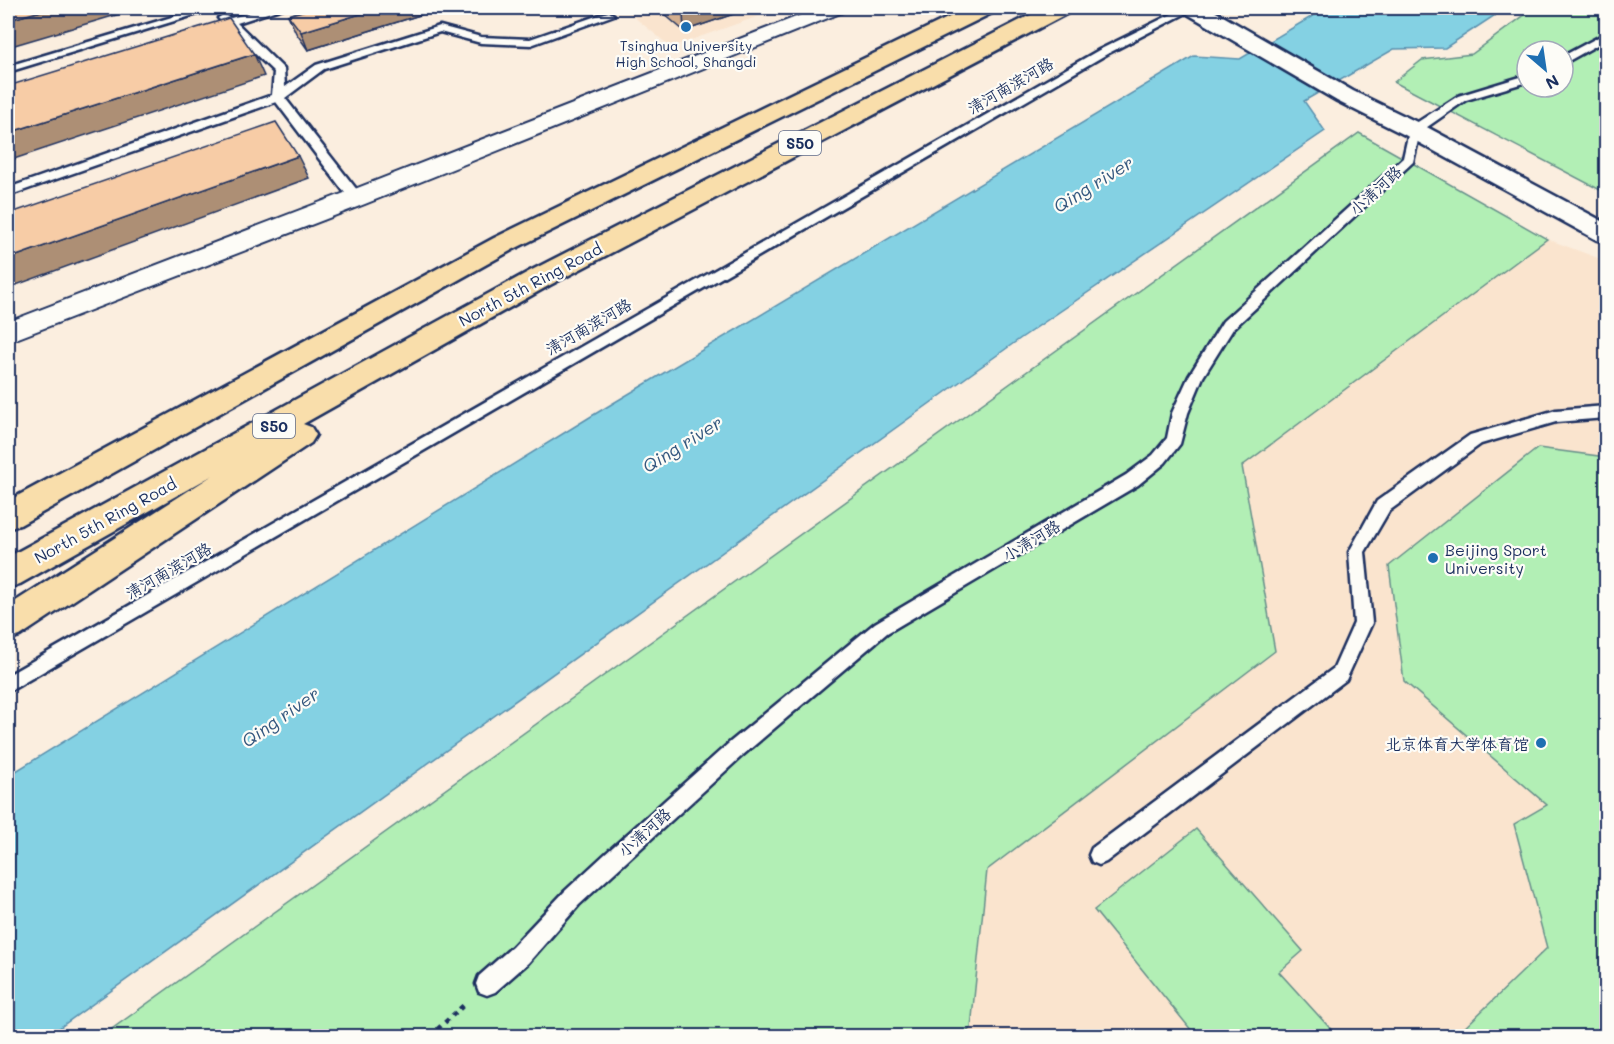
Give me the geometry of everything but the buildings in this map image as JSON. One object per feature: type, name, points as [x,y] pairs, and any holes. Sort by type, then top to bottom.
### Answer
[{"type":"highway","name":"S50","points":[[8,516],[503,244],[984,8]]},
{"type":"highway","name":"North 5th Ring Road","points":[[8,574],[540,278],[1060,8]]},
{"type":"highway","points":[[8,625],[540,278]]},
{"type":"street","points":[[8,332],[356,198],[836,8]]},
{"type":"street","points":[[1193,8],[1345,96],[1414,130],[1606,234]]},
{"type":"lane","points":[[8,69],[211,8],[280,71],[278,97],[356,198]]},
{"type":"lane","points":[[229,22],[278,8]]},
{"type":"lane","name":"清河南滨河路","points":[[8,684],[522,385],[1103,52],[1193,8]]},
{"type":"lane","points":[[8,192],[278,97],[320,68],[440,29],[481,40],[531,42],[609,15]]},
{"type":"lane","points":[[1575,54],[1606,36]]},
{"type":"lane","points":[[1414,130],[1462,98],[1515,82]]},
{"type":"lane","name":"小清河路","points":[[487,984],[520,955],[572,898],[627,847],[736,749],[881,628],[1132,480],[1159,459],[1174,440],[1180,413],[1196,376],[1228,325],[1409,159],[1414,130]]},
{"type":"lane","points":[[1099,855],[1341,674],[1363,623],[1358,552],[1383,506],[1476,440],[1556,416],[1606,412]]},
{"type":"path","points":[[430,1036],[487,984]]},
{"type":"shaded area","name":"Tsinghua University High School, Shangdi","points":[[623,8],[782,8],[671,47]]},
{"type":"shaded area","name":"Beijing Sport University","points":[[1547,239],[1606,261],[1606,1036],[961,1036],[971,1028],[987,871],[1275,651],[1242,466]]},
{"type":"green space","points":[[1534,8],[1606,8],[1606,193],[1394,82],[1422,60],[1472,54]]},
{"type":"green space","points":[[1359,133],[1547,239],[1242,466],[1275,651],[987,870],[971,1028],[961,1036],[102,1036]]},
{"type":"green space","name":"北京体育大学体育馆","points":[[1538,448],[1606,457],[1606,1036],[1456,1036],[1547,948],[1514,824],[1547,805],[1404,681],[1389,566]]},
{"type":"green space","points":[[1196,829],[1303,951],[1279,972],[1337,1036],[1196,1036],[1094,910]]},
{"type":"water","name":"Qing river","points":[[1326,8],[1506,8],[1445,48],[1394,49],[1304,101],[1325,131],[1021,338],[48,1036],[8,1036],[8,776],[590,417],[1194,56],[1240,59]]},
{"type":"place","name":"Tsinghua University High School, Shangdi","points":[[686,27]]},
{"type":"place","name":"Beijing Sport University","points":[[1433,558]]},
{"type":"place","name":"北京体育大学体育馆","points":[[1541,743]]}]
